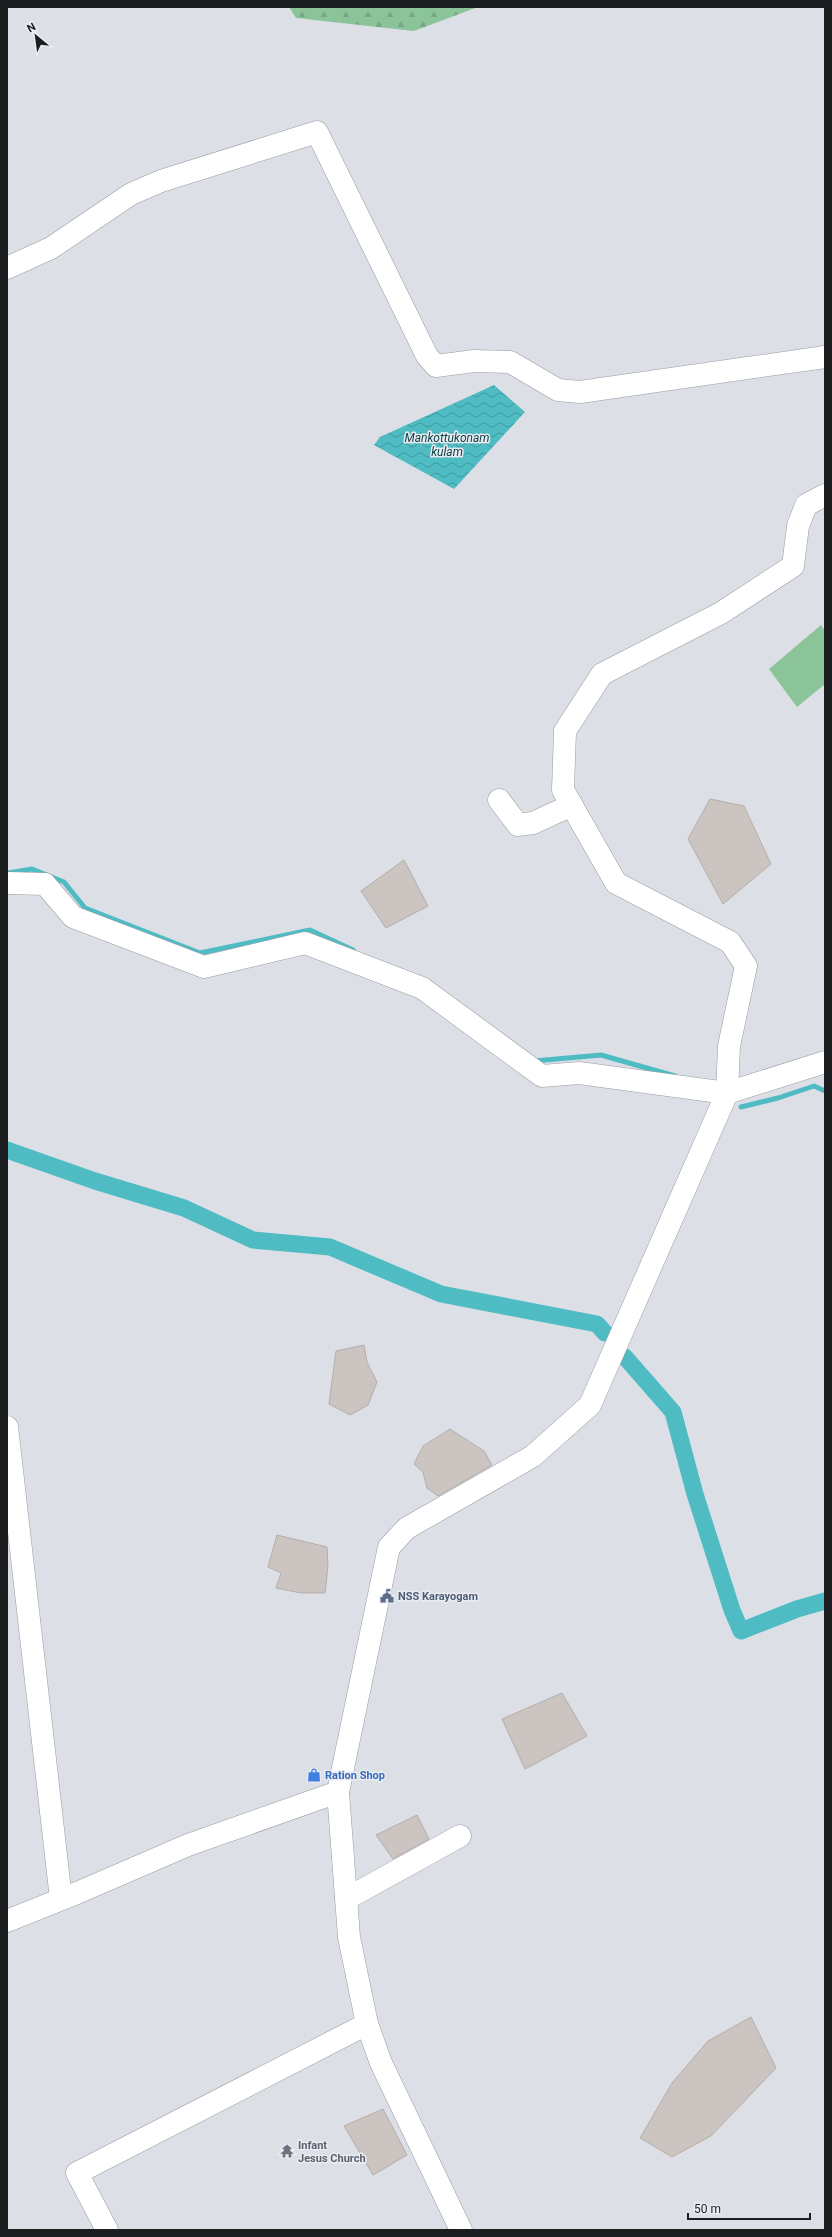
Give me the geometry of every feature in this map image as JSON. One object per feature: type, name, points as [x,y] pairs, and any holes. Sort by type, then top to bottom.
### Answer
[{"type":"street","points":[[7,268],[51,248],[131,194],[161,181],[317,132],[428,356],[436,366],[474,361],[510,362],[558,390],[580,392],[825,357]]},
{"type":"street","points":[[461,2230],[381,2063],[367,2024],[349,1937],[338,1792],[388,1547],[407,1528],[533,1456],[590,1405],[727,1092],[729,1046],[746,966],[730,942],[616,883],[563,790],[565,731],[602,674],[721,613],[793,566],[798,526],[806,505],[825,495]]},
{"type":"street","points":[[499,800],[518,825],[533,823],[572,805]]},
{"type":"street","points":[[7,883],[45,884],[73,917],[204,968],[305,943],[422,988],[542,1076],[579,1073],[727,1092],[825,1062]]},
{"type":"street","points":[[7,1427],[61,1900]]},
{"type":"street","points":[[7,1921],[61,1900],[188,1845],[338,1792]]},
{"type":"street","points":[[346,1899],[460,1836]]},
{"type":"street","points":[[107,2230],[77,2174],[367,2024]]},
{"type":"green space","points":[[289,7],[478,7],[414,31],[296,18]]},
{"type":"green space","points":[[821,625],[825,631],[825,684],[797,707],[769,669]]},
{"type":"water","name":"Mankottukonam kulam","points":[[494,385],[525,412],[454,489],[374,445],[380,437]]},
{"type":"building","points":[[710,799],[744,806],[771,864],[723,904],[688,839]]},
{"type":"building","points":[[404,860],[428,906],[386,928],[361,891]]},
{"type":"building","points":[[364,1345],[367,1362],[377,1382],[368,1405],[350,1415],[329,1404],[336,1351]]},
{"type":"building","points":[[450,1429],[484,1451],[492,1465],[438,1496],[427,1488],[423,1472],[414,1464],[423,1446]]},
{"type":"building","points":[[277,1535],[327,1547],[328,1566],[325,1593],[301,1593],[276,1588],[281,1573],[268,1567]]},
{"type":"building","points":[[562,1693],[587,1736],[525,1769],[502,1719]]},
{"type":"building","points":[[417,1815],[429,1839],[393,1859],[376,1835]]},
{"type":"building","points":[[751,2017],[776,2068],[711,2136],[672,2157],[640,2138],[672,2083],[708,2041]]},
{"type":"building","points":[[383,2109],[407,2155],[373,2175],[344,2126]]},
{"type":"waterway","points":[[8,873],[32,869],[64,882],[85,908],[200,953],[310,930],[353,950]]},
{"type":"waterway","points":[[534,1061],[601,1055],[675,1076]]},
{"type":"waterway","points":[[741,1107],[778,1098],[814,1086],[825,1091]]},
{"type":"waterway","points":[[7,1150],[95,1181],[184,1208],[253,1240],[330,1247],[441,1294],[597,1324],[605,1333]]},
{"type":"waterway","points":[[625,1357],[673,1412],[695,1494],[732,1610],[741,1631],[797,1609],[825,1601]]},
{"type":"place","name":"NSS Karayogam","points":[[387,1596]]},
{"type":"place","name":"Ration Shop","points":[[314,1775]]},
{"type":"place","name":"Infant Jesus Church","points":[[287,2151]]}]
